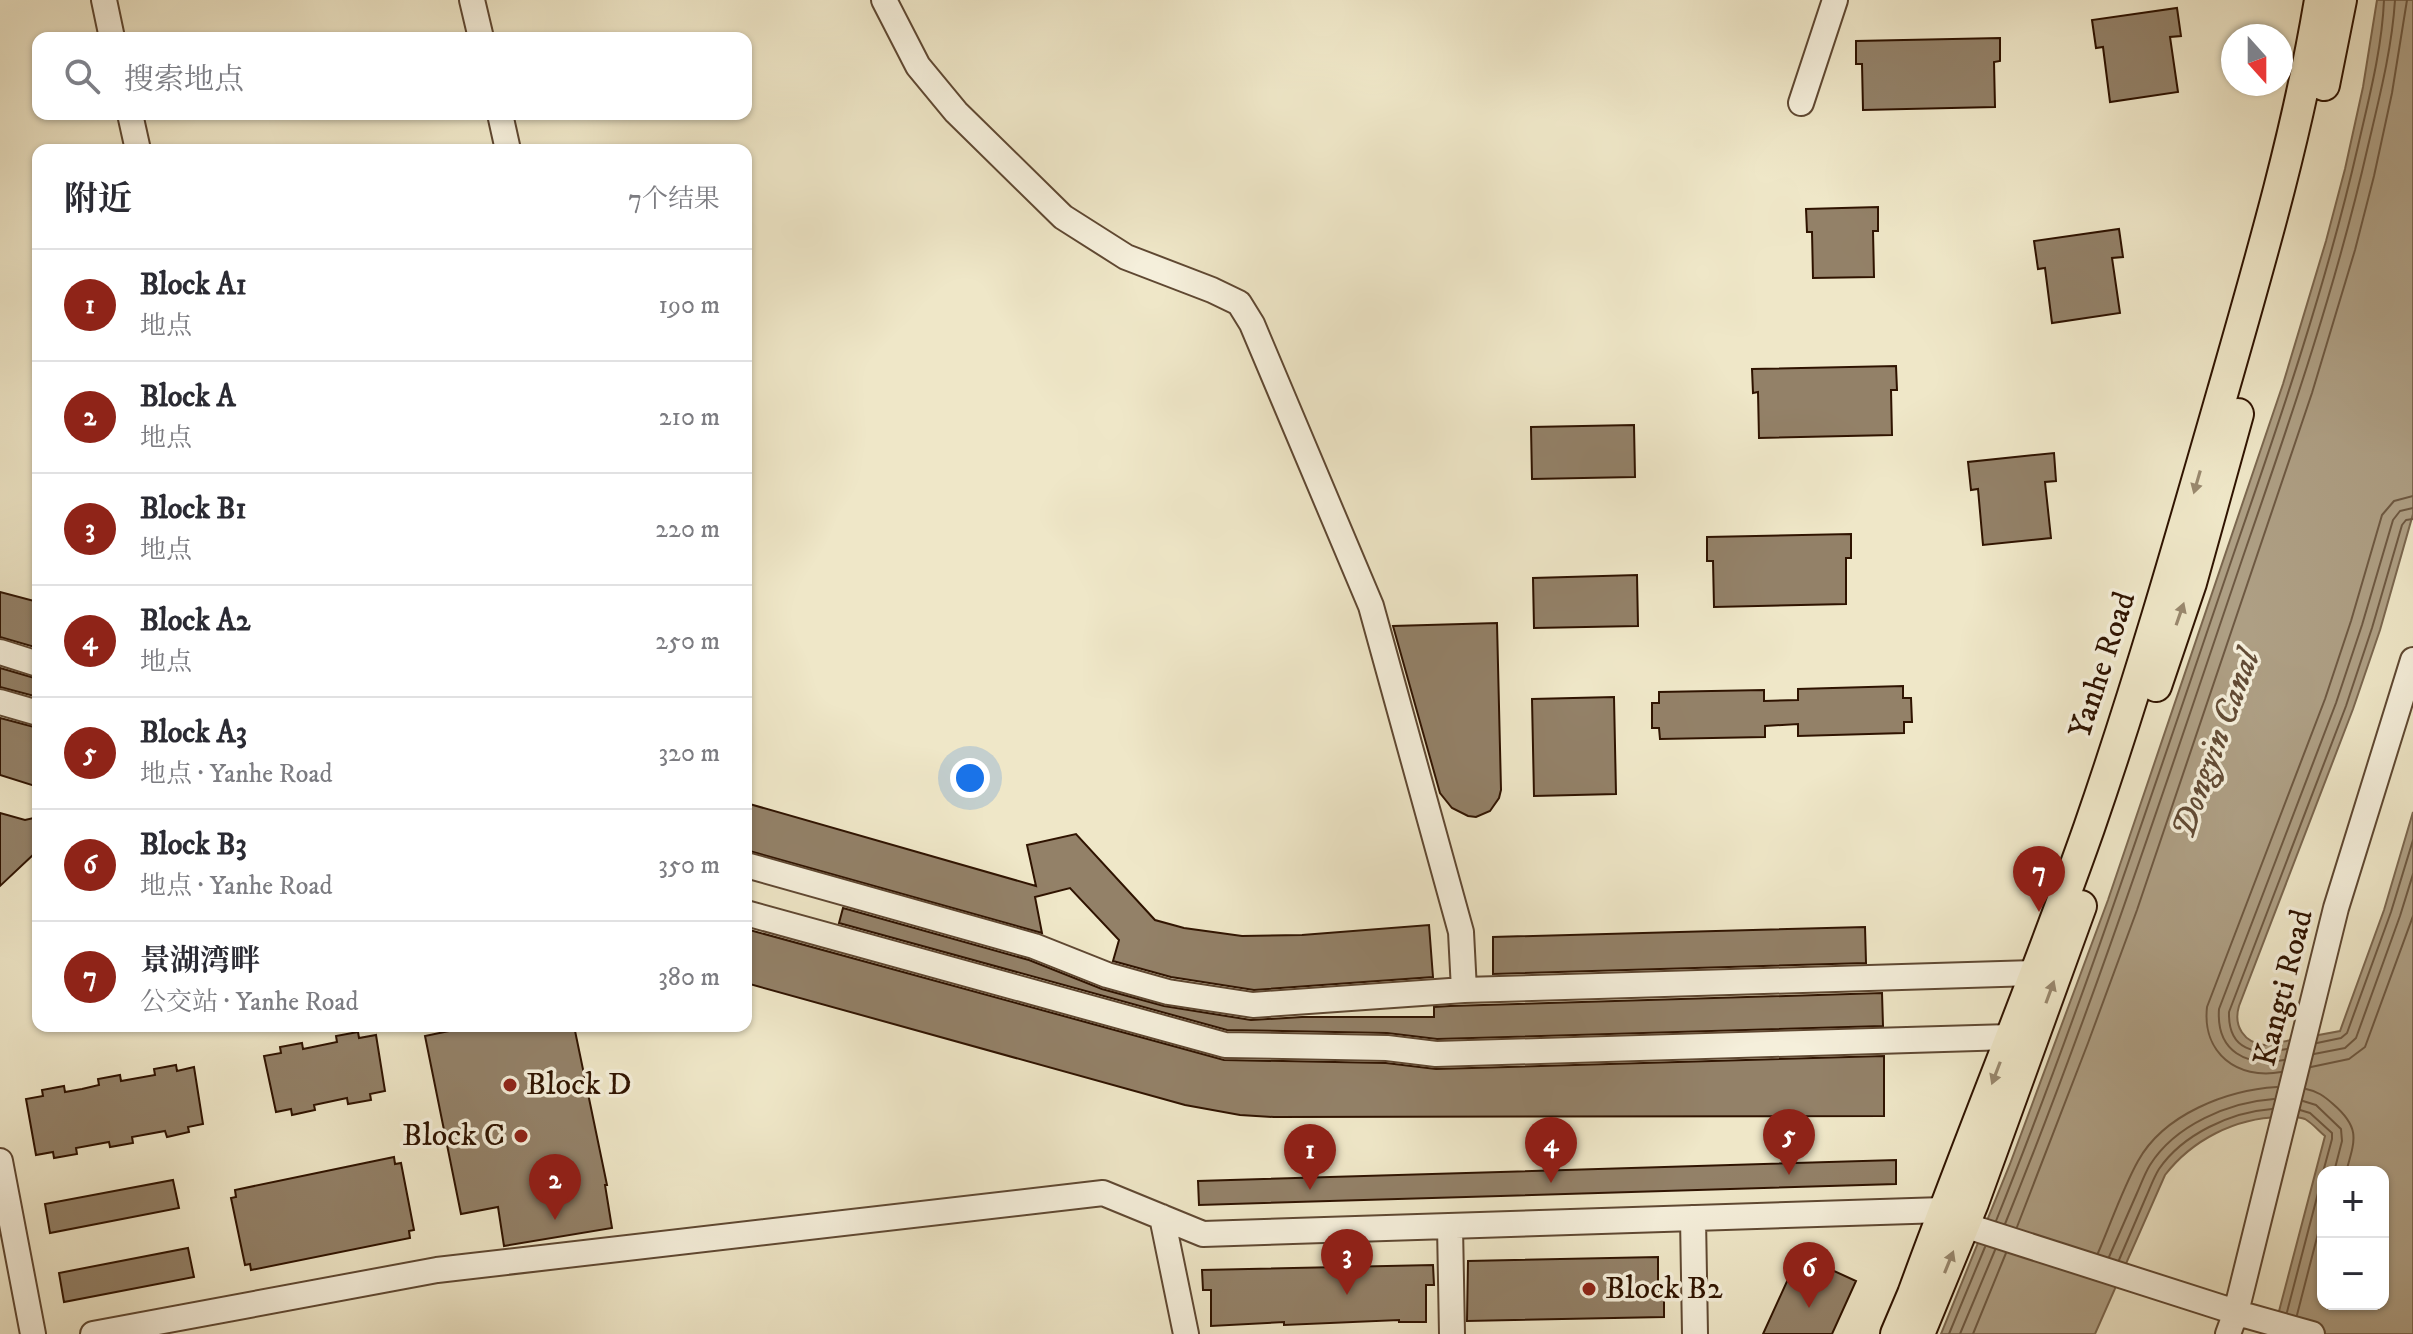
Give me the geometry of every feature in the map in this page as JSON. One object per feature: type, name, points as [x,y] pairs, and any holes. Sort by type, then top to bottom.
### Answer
[{"type":"main road","name":"Yanhe Road","points":[[1896,1334],[1961,1221],[2010,1037],[2088,828],[2169,577],[2278,193],[2320,0]]},
{"type":"main road","name":"Yanhe Road","points":[[1919,1334],[2039,1025],[2191,583],[2297,197],[2334,45],[2341,0]]},
{"type":"street","points":[[104,0],[111,32]]},
{"type":"street","points":[[472,0],[480,32]]},
{"type":"street","points":[[884,0],[918,66],[927,77],[956,112],[1063,217],[1126,257],[1239,303],[1252,324],[1371,606],[1461,932],[1464,990]]},
{"type":"street","points":[[1801,103],[1835,0]]},
{"type":"street","points":[[131,120],[137,144]]},
{"type":"street","points":[[501,120],[507,144]]},
{"type":"street","points":[[0,652],[32,662]]},
{"type":"street","name":"Kangti Road","points":[[2239,1321],[2278,1141],[2336,908],[2413,660]]},
{"type":"street","points":[[0,702],[32,711]]},
{"type":"street","points":[[752,867],[1034,946],[1107,975],[1168,992],[1253,1005],[1464,990],[2034,973]]},
{"type":"street","points":[[752,915],[1225,1045],[1387,1048],[1436,1054],[2010,1037]]},
{"type":"street","points":[[0,1161],[33,1334]]},
{"type":"street","points":[[93,1334],[437,1270],[1103,1193],[1203,1234],[1693,1218],[1961,1221],[2125,1277],[2239,1321],[2312,1334]]},
{"type":"street","points":[[1162,1217],[1186,1334]]},
{"type":"street","points":[[1693,1218],[1695,1334]]},
{"type":"street","points":[[1450,1226],[1452,1334]]},
{"type":"water","name":"Dongyin Canal","points":[[2377,0],[2413,0],[2413,514],[2380,630],[2353,709],[2239,1006],[2238,1020],[2246,1037],[2265,1045],[2340,1031],[2384,910],[2413,812],[2413,1334],[2273,1334],[2317,1166],[2317,1310],[2389,1310],[2389,1166],[2317,1166],[2325,1136],[2305,1119],[2289,1117],[2263,1118],[2231,1127],[2201,1142],[2176,1162],[2165,1175],[2095,1334],[1941,1334],[2010,1164],[2108,900],[2283,384],[2345,169],[2363,87]]},
{"type":"building","points":[[2177,8],[2181,36],[2170,37],[2178,92],[2110,102],[2103,47],[2096,48],[2092,20]]},
{"type":"building","points":[[2000,38],[2000,61],[1994,62],[1995,107],[1863,110],[1862,64],[1856,64],[1856,41]]},
{"type":"building","points":[[1878,207],[1878,231],[1873,231],[1874,277],[1813,278],[1812,232],[1807,232],[1806,209]]},
{"type":"building","points":[[2119,229],[2123,257],[2112,258],[2120,313],[2052,323],[2045,268],[2038,269],[2034,241]]},
{"type":"building","points":[[1896,366],[1897,390],[1891,390],[1892,435],[1759,438],[1758,392],[1753,393],[1752,369]]},
{"type":"building","points":[[1634,425],[1635,477],[1532,479],[1531,427]]},
{"type":"building","points":[[2054,453],[2056,481],[2045,482],[2051,538],[1983,545],[1978,489],[1971,490],[1968,462]]},
{"type":"building","points":[[1851,534],[1851,558],[1846,558],[1846,604],[1714,607],[1713,561],[1707,561],[1707,537]]},
{"type":"building","points":[[1637,575],[1638,626],[1534,628],[1533,578]]},
{"type":"building","points":[[0,592],[32,600],[32,646],[0,637]]},
{"type":"building","points":[[1497,623],[1501,790],[1490,811],[1476,817],[1468,816],[1452,808],[1440,793],[1393,626]]},
{"type":"building","points":[[0,668],[32,677],[32,695],[0,687]]},
{"type":"building","points":[[1903,686],[1903,698],[1911,698],[1912,722],[1904,722],[1904,733],[1798,736],[1798,724],[1765,726],[1765,737],[1660,739],[1659,728],[1652,728],[1652,703],[1659,703],[1659,692],[1764,690],[1764,701],[1798,700],[1798,689]]},
{"type":"building","points":[[1614,697],[1616,794],[1534,796],[1532,699]]},
{"type":"building","points":[[0,718],[32,726],[32,785],[0,775]]},
{"type":"building","points":[[752,805],[1036,886],[1027,845],[1076,834],[1155,920],[1184,928],[1242,936],[1302,935],[1429,925],[1433,977],[1254,990],[1171,977],[1113,961],[1119,940],[1070,888],[1035,897],[1042,933],[752,852]]},
{"type":"building","points":[[0,813],[25,820],[32,818],[32,856],[0,886]]},
{"type":"building","points":[[843,908],[1029,960],[1102,989],[1164,1006],[1251,1020],[1434,1017],[1434,1007],[1450,1006],[1882,993],[1883,1026],[1437,1039],[1387,1033],[1227,1030],[839,923]]},
{"type":"building","points":[[1865,927],[1866,963],[1493,974],[1493,937]]},
{"type":"building","points":[[752,931],[1224,1060],[1386,1063],[1436,1069],[1884,1056],[1884,1116],[1274,1117],[1240,1115],[1185,1105],[752,985]]},
{"type":"building","points":[[358,1032],[359,1038],[376,1035],[385,1091],[370,1094],[371,1100],[348,1104],[347,1098],[314,1105],[315,1110],[292,1115],[291,1109],[276,1112],[264,1056],[281,1053],[280,1047],[302,1043],[303,1049],[337,1042],[336,1036]]},
{"type":"building","points":[[444,1032],[575,1032],[607,1185],[612,1228],[504,1246],[498,1207],[461,1214],[425,1036]]},
{"type":"building","points":[[176,1065],[177,1071],[194,1067],[203,1124],[188,1127],[189,1132],[167,1137],[165,1131],[132,1137],[133,1143],[110,1147],[109,1142],[76,1148],[77,1154],[54,1158],[53,1152],[36,1155],[26,1099],[43,1096],[42,1090],[64,1086],[65,1092],[82,1089],[99,1085],[98,1079],[120,1075],[121,1081],[155,1075],[154,1069]]},
{"type":"building","points":[[394,1157],[395,1164],[401,1163],[414,1230],[409,1231],[410,1238],[251,1270],[250,1264],[245,1265],[231,1198],[236,1197],[235,1190]]},
{"type":"building","points":[[1896,1160],[1896,1184],[1199,1205],[1198,1181]]},
{"type":"building","points":[[173,1180],[179,1208],[50,1233],[45,1204]]},
{"type":"building","points":[[188,1248],[194,1277],[64,1302],[59,1273]]},
{"type":"building","points":[[1799,1255],[1856,1281],[1832,1334],[1763,1334]]},
{"type":"building","name":"Block B2","points":[[1658,1257],[1658,1296],[1664,1295],[1664,1317],[1467,1321],[1468,1261]]},
{"type":"building","points":[[1433,1265],[1434,1285],[1426,1285],[1426,1322],[1399,1320],[1284,1325],[1284,1322],[1211,1326],[1211,1290],[1203,1290],[1202,1270]]},
{"type":"place","name":"景湖湾畔","points":[[2039,912]]},
{"type":"place","name":"Block D","points":[[510,1085]]},
{"type":"place","name":"Block C","points":[[521,1136]]},
{"type":"place","name":"Block A3","points":[[1789,1175]]},
{"type":"place","name":"Block A2","points":[[1551,1183]]},
{"type":"place","name":"Block A1","points":[[1310,1190]]},
{"type":"place","name":"Block A","points":[[555,1220]]},
{"type":"place","name":"Block B2","points":[[1589,1289]]},
{"type":"place","name":"Block B1","points":[[1347,1295]]},
{"type":"place","name":"Block B3","points":[[1809,1308]]}]
